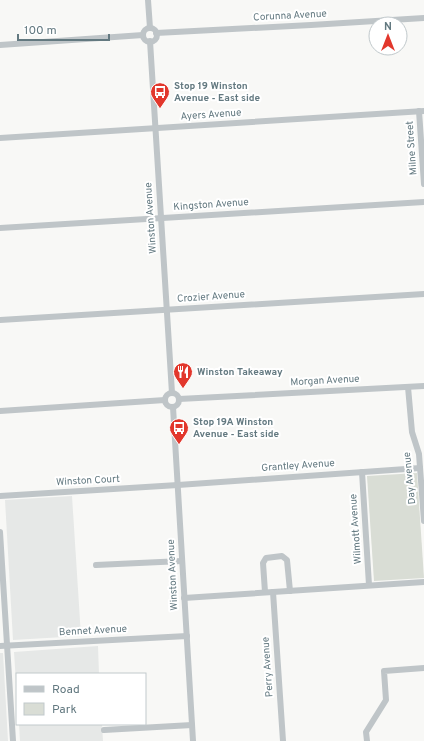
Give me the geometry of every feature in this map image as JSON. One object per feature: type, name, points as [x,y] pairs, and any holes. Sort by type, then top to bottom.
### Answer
[{"type":"street","points":[[148,0],[150,28]]},
{"type":"street","name":"Corunna Avenue","points":[[156,33],[424,18]]},
{"type":"street","points":[[143,35],[145,39],[150,41],[156,38],[154,29],[150,28]]},
{"type":"street","points":[[143,35],[145,30],[150,28]]},
{"type":"street","points":[[0,45],[143,35]]},
{"type":"street","name":"Winston Avenue","points":[[150,41],[172,393]]},
{"type":"street","name":"Ayers Avenue","points":[[0,138],[422,111]]},
{"type":"street","name":"Milne Street","points":[[422,111],[424,184]]},
{"type":"street","name":"Kingston Avenue","points":[[0,228],[424,202]]},
{"type":"street","name":"Crozier Avenue","points":[[0,320],[424,294]]},
{"type":"street","name":"Morgan Avenue","points":[[179,399],[424,386]]},
{"type":"street","name":"Day Avenue","points":[[408,387],[412,432],[419,454],[424,521]]},
{"type":"street","points":[[172,393],[177,395],[179,399],[178,404],[173,407],[168,406],[165,400],[167,395],[172,393]]},
{"type":"street","points":[[0,411],[165,400]]},
{"type":"street","name":"Winston Avenue","points":[[173,407],[193,741]]},
{"type":"street","name":"Grantley Avenue","points":[[178,486],[420,468]]},
{"type":"street","name":"Wilmott Avenue","points":[[362,472],[369,585]]},
{"type":"street","name":"Winston Court","points":[[0,496],[178,486]]},
{"type":"street","points":[[0,532],[13,741]]},
{"type":"street","points":[[265,592],[263,564],[266,558],[282,556],[287,560],[290,591]]},
{"type":"street","points":[[96,565],[182,561]]},
{"type":"street","points":[[184,598],[424,582]]},
{"type":"street","name":"Perry Avenue","points":[[273,592],[283,741]]},
{"type":"street","name":"Bennet Avenue","points":[[0,646],[187,636]]},
{"type":"street","points":[[367,741],[366,732],[386,700],[384,671],[424,668]]},
{"type":"street","points":[[104,730],[192,725]]},
{"type":"shaded area","points":[[72,496],[81,636],[13,640],[5,500]]},
{"type":"shaded area","points":[[98,646],[99,673],[16,673],[16,683],[14,652]]},
{"type":"shaded area","points":[[0,653],[3,653],[8,741],[0,741]]},
{"type":"shaded area","points":[[19,725],[102,725],[103,741],[20,741]]},
{"type":"green space","points":[[417,473],[424,578],[374,581],[367,476]]},
{"type":"place","name":"Stop 19 Winston Avenue - East side","points":[[160,109]]},
{"type":"place","name":"Winston Takeaway","points":[[183,389]]},
{"type":"place","name":"Stop 19A Winston Avenue - East side","points":[[179,445]]}]
